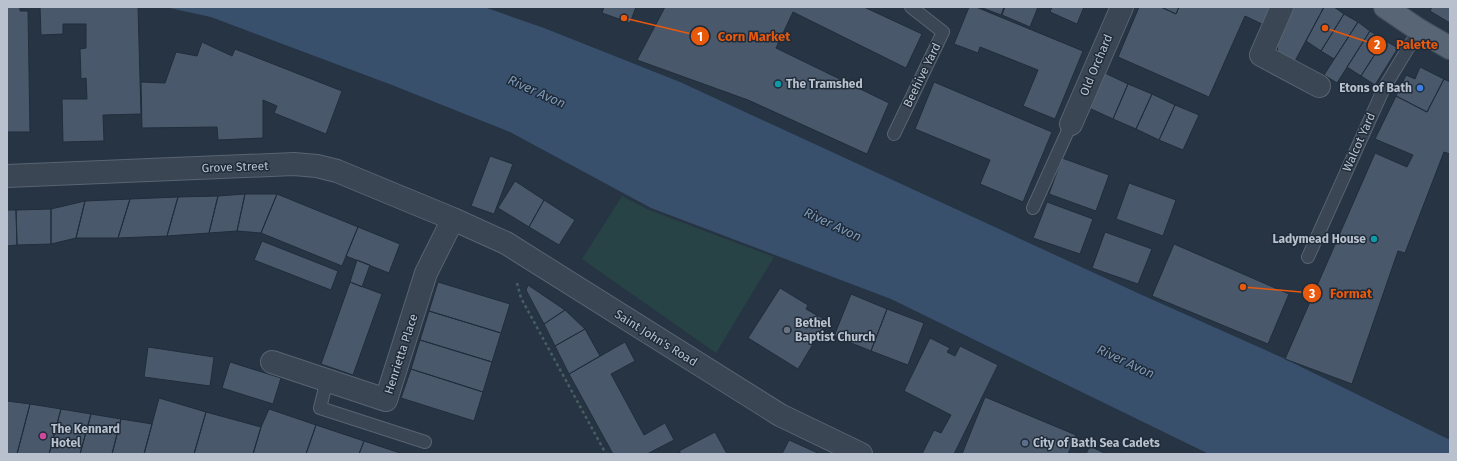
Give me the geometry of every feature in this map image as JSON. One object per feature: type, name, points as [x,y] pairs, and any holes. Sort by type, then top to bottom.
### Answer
[{"type":"main road","points":[[1385,7],[1419,30],[1450,48]]},
{"type":"street","name":"Old Orchard","points":[[1071,124],[1122,7]]},
{"type":"street","points":[[1282,7],[1261,55],[1319,86]]},
{"type":"street","name":"Grove Street","points":[[7,176],[294,164],[317,166],[337,171],[454,219]]},
{"type":"street","name":"Saint John's Road","points":[[454,219],[506,243],[780,415],[861,454]]},
{"type":"street","name":"Henrietta Place","points":[[272,362],[386,400],[426,273],[454,219]]},
{"type":"lane","name":"Beehive Yard","points":[[894,134],[943,32],[911,7]]},
{"type":"lane","name":"Walcot Yard","points":[[1308,257],[1384,88],[1419,30]]},
{"type":"lane","points":[[1033,208],[1071,124]]},
{"type":"lane","points":[[327,380],[320,408],[425,442]]},
{"type":"path","points":[[506,243],[521,298],[606,454]]},
{"type":"green space","points":[[622,196],[649,210],[774,257],[716,353],[582,259]]},
{"type":"water","name":"River Avon","points":[[165,7],[484,7],[544,28],[680,82],[1142,295],[1283,358],[1450,440],[1450,454],[1209,454],[891,299],[651,208],[510,132],[392,85],[211,17]]},
{"type":"building","points":[[7,7],[20,7],[20,11],[28,11],[30,132],[7,132]]},
{"type":"building","points":[[40,7],[138,7],[141,114],[103,115],[104,141],[63,142],[62,99],[87,99],[86,78],[81,79],[80,49],[86,48],[86,24],[63,24],[63,34],[41,35]]},
{"type":"building","points":[[604,7],[636,7],[630,23],[602,13]]},
{"type":"building","name":"The Tramshed","points":[[665,7],[864,7],[922,34],[906,68],[793,12],[776,48],[889,103],[867,154],[748,100],[637,60]]},
{"type":"building","points":[[969,7],[976,7],[1083,51],[1055,119],[1023,106],[1038,70],[980,47],[978,53],[954,44]]},
{"type":"building","points":[[980,7],[1004,7],[1001,15]]},
{"type":"building","points":[[1005,7],[1038,7],[1030,27],[1002,15]]},
{"type":"building","points":[[1052,7],[1084,7],[1077,24],[1050,12]]},
{"type":"building","points":[[1139,7],[1161,7],[1176,14],[1179,7],[1275,7],[1266,26],[1245,16],[1209,97],[1118,57]]},
{"type":"building","points":[[1161,7],[1179,7],[1176,14]]},
{"type":"building","points":[[1292,7],[1324,7],[1295,61],[1278,53],[1275,33]]},
{"type":"building","points":[[1324,7],[1334,7],[1344,14],[1321,51],[1306,41]]},
{"type":"building","points":[[1432,7],[1450,7],[1450,23],[1430,11]]},
{"type":"building","points":[[1344,14],[1358,22],[1334,59],[1321,51]]},
{"type":"building","points":[[1358,22],[1370,31],[1337,83],[1324,75]]},
{"type":"building","points":[[1370,31],[1384,40],[1361,76],[1347,67]]},
{"type":"building","points":[[1384,40],[1398,48],[1375,85],[1361,76]]},
{"type":"building","points":[[202,42],[232,56],[235,49],[342,91],[326,134],[274,113],[277,106],[263,100],[263,138],[218,140],[217,127],[142,128],[141,82],[165,83],[176,52],[197,56]]},
{"type":"building","name":"Etons of Bath","points":[[1420,67],[1444,79],[1427,112],[1396,96],[1406,75],[1415,79]]},
{"type":"building","points":[[1105,73],[1128,84],[1113,119],[1089,108]]},
{"type":"building","name":"Ladymead House","points":[[1444,79],[1450,82],[1450,154],[1444,152],[1405,253],[1398,251],[1352,384],[1285,359],[1375,153],[1407,167],[1413,155],[1375,139],[1396,96],[1427,112]]},
{"type":"building","points":[[934,82],[1052,132],[1023,202],[980,184],[990,160],[915,129]]},
{"type":"building","points":[[1128,84],[1152,94],[1136,129],[1113,119]]},
{"type":"building","points":[[1152,94],[1175,105],[1159,140],[1136,129]]},
{"type":"building","points":[[1175,105],[1199,115],[1183,150],[1159,140]]},
{"type":"building","points":[[490,156],[513,164],[494,214],[471,206]]},
{"type":"building","points":[[1062,158],[1109,175],[1096,211],[1049,194]]},
{"type":"building","points":[[515,181],[544,200],[529,227],[498,208]]},
{"type":"building","points":[[1129,183],[1176,200],[1163,236],[1116,219]]},
{"type":"building","points":[[245,194],[277,194],[261,233],[237,231]]},
{"type":"building","points":[[245,194],[237,231],[209,233],[218,196]]},
{"type":"building","points":[[277,194],[358,227],[342,266],[261,233]]},
{"type":"building","points":[[218,196],[209,233],[167,236],[178,197]]},
{"type":"building","points":[[178,197],[167,236],[118,238],[130,199]]},
{"type":"building","points":[[130,199],[118,238],[76,238],[85,201]]},
{"type":"building","points":[[544,200],[575,220],[559,245],[529,227]]},
{"type":"building","points":[[85,201],[76,238],[51,244],[51,209]]},
{"type":"building","points":[[1047,202],[1093,219],[1080,254],[1033,238]]},
{"type":"building","points":[[51,209],[51,244],[17,245],[16,210]]},
{"type":"building","points":[[7,210],[16,210],[17,245],[7,246]]},
{"type":"building","points":[[358,227],[400,244],[389,273],[346,256]]},
{"type":"building","points":[[1105,232],[1152,249],[1138,284],[1092,268]]},
{"type":"building","points":[[262,241],[338,271],[331,290],[254,260]]},
{"type":"building","points":[[1174,244],[1289,294],[1268,344],[1152,296]]},
{"type":"building","points":[[357,260],[370,265],[362,287],[350,282]]},
{"type":"building","points":[[350,282],[382,294],[353,375],[321,364]]},
{"type":"building","points":[[438,282],[510,304],[501,333],[429,311]]},
{"type":"building","points":[[528,285],[565,310],[544,324],[526,290]]},
{"type":"building","name":"Bethel Baptist Church","points":[[780,288],[808,305],[806,309],[827,321],[798,369],[748,338]]},
{"type":"building","points":[[851,294],[887,309],[871,351],[834,336]]},
{"type":"building","points":[[887,309],[924,323],[908,365],[871,351]]},
{"type":"building","points":[[565,310],[585,329],[555,346],[544,324]]},
{"type":"building","points":[[429,311],[501,333],[492,362],[420,340]]},
{"type":"building","points":[[585,329],[600,356],[569,374],[555,346]]},
{"type":"building","points":[[930,338],[950,348],[947,352],[955,356],[960,346],[998,365],[954,454],[922,454],[934,430],[941,433],[951,415],[904,391]]},
{"type":"building","points":[[420,340],[492,362],[483,392],[411,369]]},
{"type":"building","points":[[625,342],[635,361],[611,374],[644,435],[665,423],[674,440],[647,454],[613,454],[569,374]]},
{"type":"building","points":[[148,347],[214,357],[210,386],[144,377]]},
{"type":"building","points":[[230,362],[281,378],[273,404],[222,388]]},
{"type":"building","points":[[411,369],[483,392],[474,421],[401,398]]},
{"type":"building","points":[[985,397],[1076,435],[1068,454],[962,454]]},
{"type":"building","points":[[159,398],[206,412],[194,454],[144,454]]},
{"type":"building","points":[[7,401],[30,404],[17,454],[7,454]]},
{"type":"building","points":[[30,404],[61,409],[49,454],[17,454]]},
{"type":"building","points":[[61,409],[91,414],[80,454],[49,454]]},
{"type":"building","points":[[269,409],[316,425],[306,454],[253,454],[261,427]]},
{"type":"building","points":[[206,412],[261,427],[253,454],[194,454]]},
{"type":"building","points":[[91,414],[121,419],[112,454],[80,454]]},
{"type":"building","points":[[121,419],[152,424],[144,454],[112,454]]},
{"type":"building","points":[[316,425],[364,441],[359,454],[306,454]]},
{"type":"building","points":[[715,432],[727,454],[681,454],[679,451]]},
{"type":"building","points":[[789,440],[820,454],[782,454]]},
{"type":"building","points":[[364,441],[403,454],[359,454]]},
{"type":"building","points":[[1090,446],[1106,454],[1086,454]]},
{"type":"place","name":"Corn Market","points":[[624,18]]},
{"type":"place","name":"Palette","points":[[1325,28]]},
{"type":"place","name":"The Tramshed","points":[[778,84]]},
{"type":"place","name":"Etons of Bath","points":[[1420,88]]},
{"type":"place","name":"Ladymead House","points":[[1374,239]]},
{"type":"place","name":"Format","points":[[1243,287]]},
{"type":"place","name":"Bethel Baptist Church","points":[[787,330]]},
{"type":"place","name":"The Kennard Hotel","points":[[43,436]]},
{"type":"place","name":"City of Bath Sea Cadets","points":[[1025,443]]}]
